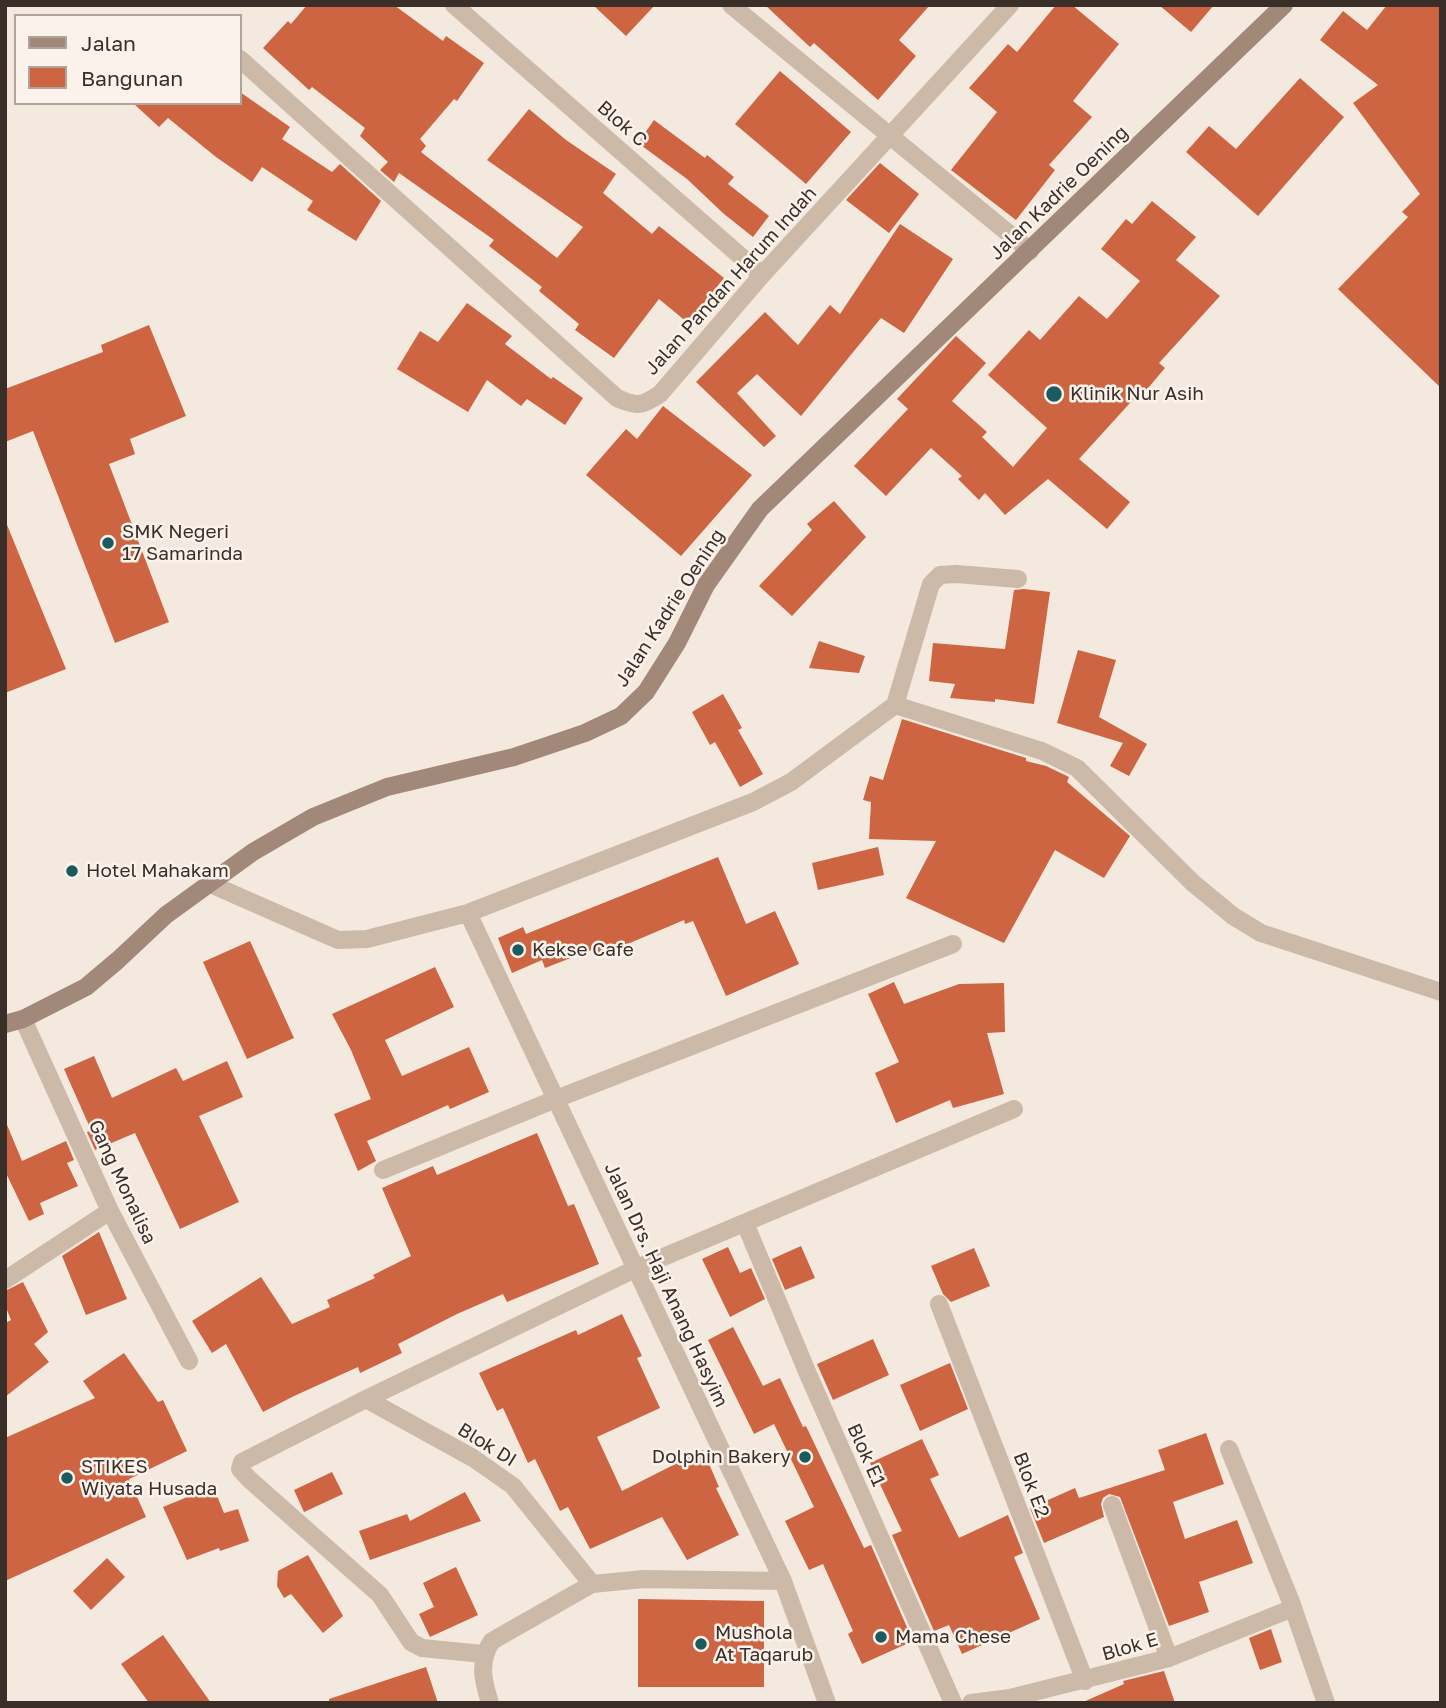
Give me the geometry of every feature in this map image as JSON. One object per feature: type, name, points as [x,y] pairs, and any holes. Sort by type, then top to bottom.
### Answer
[{"type":"main road","name":"Jalan Kadrie Oening","points":[[5,1024],[86,987],[166,915],[208,883],[253,852],[313,817],[387,787],[514,757],[585,733],[621,716],[646,692],[677,643],[706,585],[760,509],[1284,5]]},
{"type":"street","name":"Blok C","points":[[454,5],[762,275]]},
{"type":"street","points":[[731,5],[1030,251]]},
{"type":"street","name":"Jalan Pandan Harum Indah","points":[[242,61],[617,398],[632,404],[645,404],[660,394],[762,275],[889,137],[1000,9]]},
{"type":"street","points":[[208,883],[338,940],[367,939],[468,912],[753,802],[791,782],[895,705],[931,584],[940,575],[1018,579]]},
{"type":"street","points":[[895,705],[1042,751],[1077,768],[1193,883],[1233,916],[1261,933],[1441,992]]},
{"type":"street","name":"Jalan Drs. Haji Anang Hasyim","points":[[468,912],[783,1581],[827,1703]]},
{"type":"street","points":[[383,1170],[556,1099],[953,944]]},
{"type":"street","name":"Gang Monalisa","points":[[23,1018],[110,1211],[189,1361]]},
{"type":"street","points":[[483,1654],[422,1648],[411,1642],[380,1595],[240,1469],[242,1462],[635,1269],[1014,1109]]},
{"type":"street","points":[[5,1280],[110,1211]]},
{"type":"street","name":"Blok E1","points":[[745,1223],[808,1374],[953,1703]]},
{"type":"street","name":"Blok E2","points":[[939,1304],[1085,1681]]},
{"type":"street","name":"Blok DI","points":[[366,1399],[482,1464],[513,1486],[592,1584]]},
{"type":"street","points":[[1229,1449],[1293,1608],[1326,1703]]},
{"type":"street","points":[[1112,1505],[1168,1658]]},
{"type":"street","points":[[490,1703],[483,1671],[483,1654],[492,1641],[592,1584],[644,1579],[783,1581]]},
{"type":"street","name":"Blok E","points":[[971,1703],[1010,1698],[1085,1681],[1168,1658],[1293,1608]]},
{"type":"building","points":[[307,5],[394,5],[443,41],[446,36],[484,63],[457,101],[454,99],[420,139],[426,146],[421,152],[557,258],[583,227],[487,160],[529,109],[566,140],[616,174],[603,193],[652,234],[659,226],[724,278],[688,323],[659,299],[614,358],[575,330],[579,324],[539,291],[542,287],[489,246],[494,240],[399,173],[394,182],[380,170],[388,162],[360,136],[365,128],[312,87],[309,90],[263,48],[288,21],[291,24]]},
{"type":"building","points":[[593,5],[655,5],[626,36]]},
{"type":"building","points":[[765,5],[930,5],[899,40],[916,56],[878,100],[814,43],[810,47]]},
{"type":"building","points":[[1056,5],[1072,5],[1119,44],[1073,101],[1092,117],[1049,165],[1055,170],[1016,220],[951,170],[997,112],[969,88],[1008,44],[1017,52]]},
{"type":"building","points":[[1159,5],[1214,5],[1191,32]]},
{"type":"building","points":[[1387,5],[1441,5],[1441,388],[1338,289],[1408,217],[1402,212],[1420,194],[1353,103],[1378,85],[1320,40],[1343,11],[1367,30]]},
{"type":"building","points":[[780,71],[851,132],[806,184],[735,124]]},
{"type":"building","points":[[1300,78],[1344,117],[1258,216],[1186,152],[1209,126],[1236,149]]},
{"type":"building","points":[[242,93],[290,127],[282,139],[332,172],[340,164],[381,201],[356,241],[307,210],[313,201],[262,167],[252,182],[168,118],[159,127],[135,105],[242,105]]},
{"type":"building","points":[[654,120],[705,158],[707,155],[734,177],[728,184],[769,216],[753,237],[687,179],[638,143]]},
{"type":"building","points":[[880,163],[919,194],[889,233],[846,200]]},
{"type":"building","points":[[1152,201],[1196,237],[1176,260],[1220,296],[1159,363],[1165,368],[1143,394],[1140,392],[1079,459],[1130,502],[1107,529],[1048,479],[1005,515],[985,493],[979,500],[958,479],[962,476],[931,448],[886,496],[854,466],[908,409],[897,399],[956,336],[986,363],[952,401],[987,432],[982,437],[1013,467],[1047,428],[988,375],[1029,330],[1040,340],[1079,296],[1107,319],[1140,281],[1101,249],[1126,219],[1132,224]]},
{"type":"building","points":[[900,224],[953,259],[904,333],[881,318],[801,416],[757,374],[737,393],[776,436],[764,447],[696,382],[765,312],[798,345],[830,305],[840,314]]},
{"type":"building","points":[[467,303],[512,336],[505,344],[551,379],[553,377],[583,398],[565,425],[527,399],[521,406],[487,380],[468,412],[397,369],[420,331],[438,342]]},
{"type":"building","points":[[149,325],[186,416],[130,439],[135,454],[109,464],[169,622],[115,643],[33,431],[5,442],[5,389],[103,352],[101,345]]},
{"type":"building","points":[[663,406],[752,475],[681,556],[586,475],[626,429],[637,439]]},
{"type":"building","points":[[834,501],[866,537],[792,616],[759,586],[812,530],[807,524]]},
{"type":"building","points":[[5,520],[66,669],[5,693]]},
{"type":"building","points":[[1014,590],[1050,592],[1034,704],[995,699],[995,702],[950,698],[955,684],[929,681],[933,643],[1005,649]]},
{"type":"building","points":[[819,641],[865,656],[859,673],[809,668]]},
{"type":"building","points":[[1078,650],[1116,660],[1099,717],[1147,744],[1129,776],[1110,766],[1123,743],[1057,723]]},
{"type":"building","points":[[723,694],[742,728],[738,730],[763,774],[740,787],[715,742],[710,745],[692,712]]},
{"type":"building","points":[[902,719],[1026,758],[1026,761],[1046,766],[1069,777],[1067,782],[1130,836],[1104,878],[1055,850],[1004,943],[906,898],[936,841],[869,839],[871,802],[863,800],[870,776],[883,780]]},
{"type":"building","points":[[878,847],[884,875],[818,890],[812,863]]},
{"type":"building","points":[[718,857],[746,924],[775,911],[799,964],[726,996],[693,921],[685,924],[684,920],[597,957],[594,949],[545,968],[542,960],[512,973],[498,938],[523,927],[526,934]]},
{"type":"building","points":[[250,941],[294,1038],[247,1059],[203,962]]},
{"type":"building","points":[[435,967],[454,1007],[385,1040],[402,1076],[469,1047],[489,1092],[450,1109],[448,1105],[367,1141],[376,1161],[358,1171],[334,1114],[371,1099],[351,1050],[332,1014]]},
{"type":"building","points":[[894,982],[904,1004],[959,984],[1004,983],[1005,1032],[987,1033],[1004,1094],[953,1108],[950,1100],[896,1123],[875,1073],[899,1062],[868,994]]},
{"type":"building","points":[[94,1056],[112,1098],[176,1068],[183,1081],[227,1061],[243,1097],[199,1116],[239,1202],[180,1229],[135,1133],[95,1150],[87,1132],[91,1130],[64,1069]]},
{"type":"building","points":[[5,1120],[22,1161],[66,1141],[74,1160],[67,1163],[78,1186],[40,1203],[44,1214],[29,1221],[5,1171]]},
{"type":"building","points":[[537,1133],[568,1206],[574,1204],[599,1264],[507,1302],[503,1294],[457,1314],[398,1344],[402,1353],[360,1373],[358,1367],[263,1412],[226,1344],[212,1353],[192,1321],[261,1277],[292,1324],[330,1307],[327,1300],[375,1278],[373,1275],[411,1256],[382,1188],[433,1166],[437,1175]]},
{"type":"building","points":[[99,1232],[127,1299],[86,1315],[62,1256]]},
{"type":"building","points":[[801,1246],[815,1278],[785,1290],[772,1259]]},
{"type":"building","points":[[728,1247],[740,1273],[751,1268],[765,1299],[730,1317],[702,1259]]},
{"type":"building","points":[[974,1248],[990,1286],[951,1302],[943,1294],[931,1266]]},
{"type":"building","points":[[23,1282],[48,1332],[34,1344],[49,1362],[5,1397],[5,1323],[11,1320],[5,1305],[5,1291]]},
{"type":"building","points":[[622,1314],[642,1356],[637,1358],[660,1408],[597,1437],[622,1491],[703,1450],[719,1487],[716,1488],[739,1535],[687,1560],[662,1517],[590,1549],[568,1507],[560,1511],[535,1459],[528,1463],[503,1408],[497,1411],[479,1373],[576,1330],[578,1335]]},
{"type":"building","points":[[733,1327],[763,1386],[780,1378],[864,1548],[871,1545],[913,1641],[862,1664],[848,1634],[853,1631],[823,1564],[809,1570],[785,1521],[814,1507],[774,1424],[754,1434],[708,1340]]},
{"type":"building","points":[[873,1339],[889,1375],[833,1400],[817,1364]]},
{"type":"building","name":"STIKES Wiyata Husada","points":[[124,1353],[158,1402],[163,1400],[187,1451],[129,1479],[146,1517],[5,1581],[5,1438],[95,1398],[83,1381]]},
{"type":"building","points":[[950,1363],[968,1409],[920,1431],[900,1385]]},
{"type":"building","points":[[1206,1433],[1224,1484],[1173,1502],[1185,1539],[1237,1520],[1253,1563],[1199,1582],[1209,1612],[1169,1626],[1120,1497],[1109,1494],[1103,1498],[1101,1504],[1104,1517],[1044,1543],[1030,1508],[1075,1488],[1079,1498],[1165,1470],[1158,1450]]},
{"type":"building","points":[[922,1439],[939,1475],[930,1479],[959,1538],[1008,1515],[1023,1553],[1014,1557],[1040,1619],[962,1654],[949,1625],[934,1631],[892,1535],[902,1531],[870,1463]]},
{"type":"building","points":[[332,1472],[343,1494],[304,1512],[294,1490]]},
{"type":"building","points":[[202,1491],[204,1496],[215,1491],[224,1513],[238,1509],[249,1541],[187,1560],[163,1507]]},
{"type":"building","points":[[465,1492],[481,1521],[370,1560],[359,1531],[407,1514],[410,1521]]},
{"type":"building","points":[[308,1555],[343,1616],[323,1633],[291,1594],[284,1598],[277,1586],[278,1571]]},
{"type":"building","points":[[107,1558],[125,1577],[91,1610],[73,1591]]},
{"type":"building","points":[[456,1567],[478,1615],[430,1637],[419,1614],[434,1607],[423,1583]]},
{"type":"building","name":"Mushola At Taqarub","points":[[638,1599],[764,1601],[764,1687],[638,1687]]},
{"type":"building","points":[[1271,1629],[1282,1662],[1260,1670],[1249,1638]]},
{"type":"building","points":[[163,1635],[211,1703],[149,1703],[121,1664]]},
{"type":"building","points":[[426,1667],[438,1703],[329,1703],[329,1699]]},
{"type":"building","points":[[1164,1671],[1175,1703],[1081,1703],[1124,1684],[1123,1681]]},
{"type":"place","name":"Klinik Nur Asih","points":[[1054,394]]},
{"type":"place","name":"SMK Negeri 17 Samarinda","points":[[108,543]]},
{"type":"place","name":"Hotel Mahakam","points":[[72,871]]},
{"type":"place","name":"Kekse Cafe","points":[[518,950]]},
{"type":"place","name":"Dolphin Bakery","points":[[805,1457]]},
{"type":"place","name":"STIKES Wiyata Husada","points":[[67,1478]]},
{"type":"place","name":"Mama Chese","points":[[881,1637]]},
{"type":"place","name":"Mushola At Taqarub","points":[[701,1644]]}]
